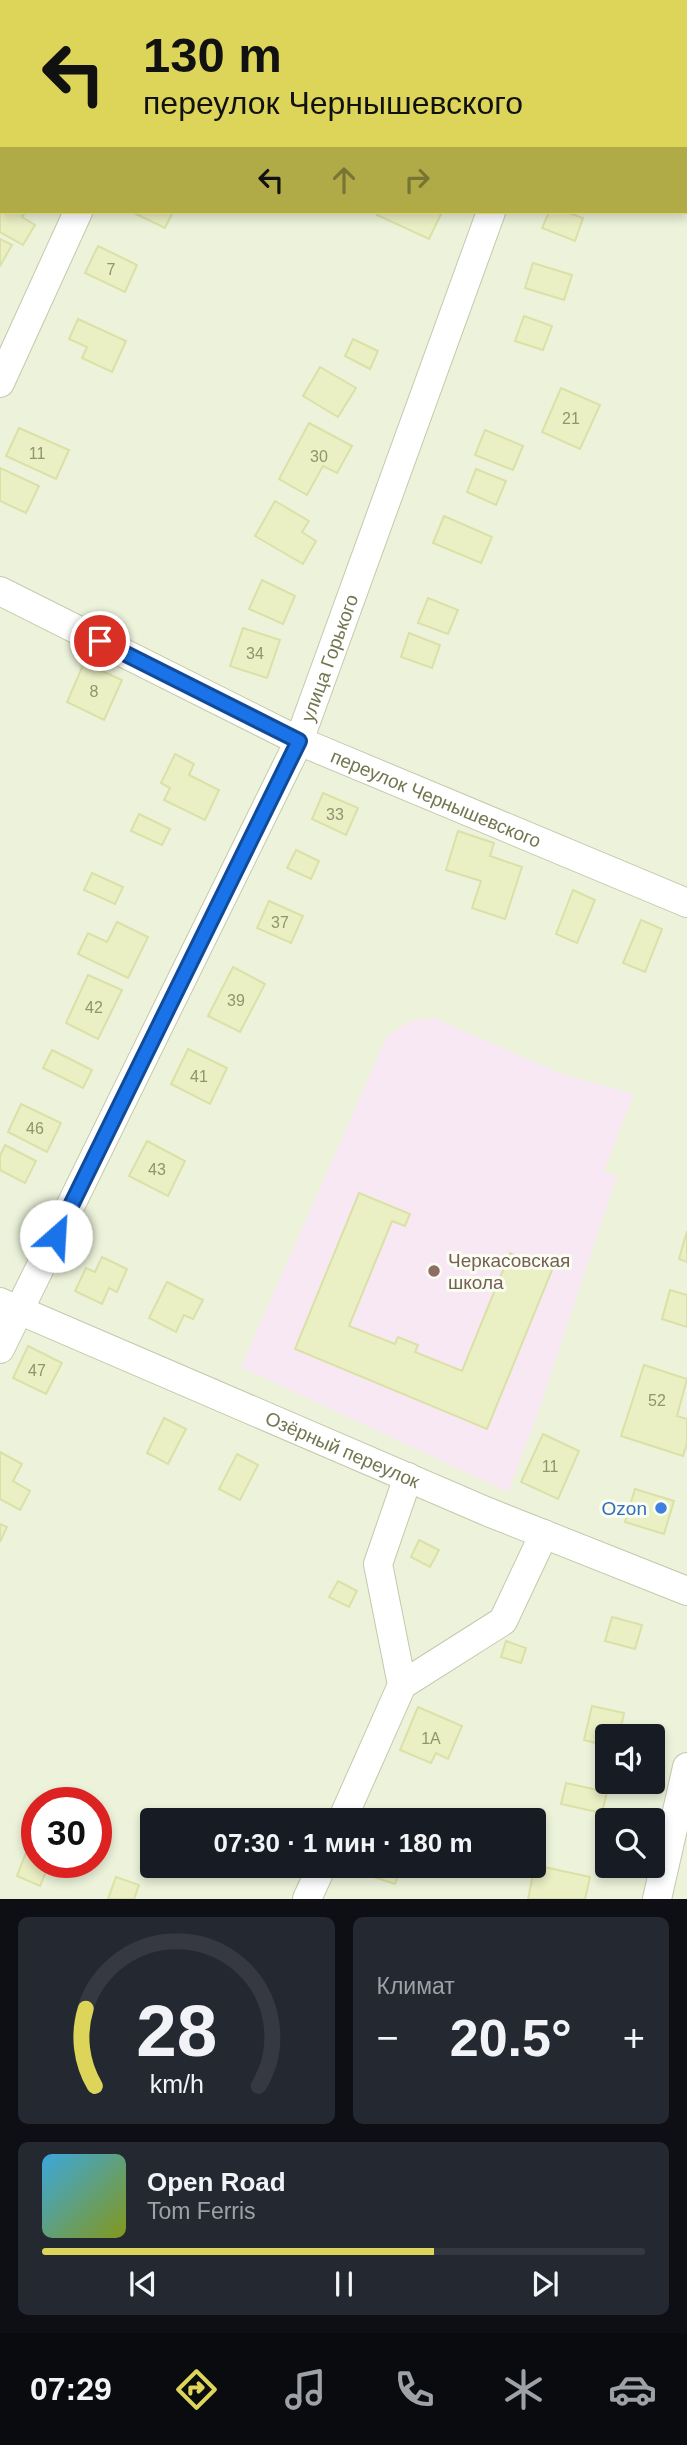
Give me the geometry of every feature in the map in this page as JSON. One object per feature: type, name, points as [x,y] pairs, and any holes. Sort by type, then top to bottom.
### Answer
[{"type":"street","points":[[0,383],[77,214]]},
{"type":"street","name":"улица Горького","points":[[0,1349],[10,1306],[299,741],[490,214]]},
{"type":"street","name":"переулок Чернышевского","points":[[0,591],[299,741],[687,903]]},
{"type":"street","name":"Озёрный переулок","points":[[10,1306],[408,1477],[687,1591]]},
{"type":"street","points":[[402,1685],[378,1564],[408,1477]]},
{"type":"street","points":[[347,1808],[402,1685],[503,1621],[544,1534]]},
{"type":"street","points":[[657,1899],[687,1767]]},
{"type":"street","points":[[307,1899],[317,1878]]},
{"type":"shaded area","points":[[0,214],[687,214],[687,1899],[0,1899]]},
{"type":"shaded area","name":"Черкасовская школа","points":[[434,1018],[562,1074],[634,1094],[604,1171],[617,1176],[538,1413],[508,1492],[241,1367],[387,1036],[410,1021]]},
{"type":"building","points":[[0,214],[24,214],[22,217],[35,225],[23,245],[0,232]]},
{"type":"building","points":[[136,214],[172,214],[165,228]]},
{"type":"building","points":[[377,214],[441,214],[429,239]]},
{"type":"building","points":[[548,214],[572,214],[583,218],[575,241],[542,228]]},
{"type":"building","points":[[0,239],[12,245],[0,266]]},
{"type":"building","points":[[98,246],[137,265],[125,292],[85,273]]},
{"type":"building","points":[[533,263],[572,275],[564,300],[525,288]]},
{"type":"building","points":[[524,316],[552,326],[543,350],[515,341]]},
{"type":"building","points":[[78,319],[126,341],[112,372],[82,358],[87,347],[69,339]]},
{"type":"building","points":[[353,339],[378,351],[370,369],[345,356]]},
{"type":"building","points":[[320,367],[356,388],[338,417],[303,396]]},
{"type":"building","points":[[561,388],[600,405],[580,449],[542,432]]},
{"type":"building","points":[[309,423],[352,446],[337,473],[323,466],[307,495],[279,479]]},
{"type":"building","points":[[19,428],[69,450],[56,479],[6,456]]},
{"type":"building","points":[[485,430],[523,446],[513,470],[475,455]]},
{"type":"building","points":[[0,468],[39,486],[26,513],[0,501]]},
{"type":"building","points":[[476,469],[506,481],[496,505],[467,492]]},
{"type":"building","points":[[275,501],[309,521],[302,532],[316,541],[303,564],[255,536]]},
{"type":"building","points":[[444,516],[492,537],[481,563],[433,543]]},
{"type":"building","points":[[262,580],[295,596],[283,624],[249,609]]},
{"type":"building","points":[[428,598],[458,610],[448,634],[418,623]]},
{"type":"building","points":[[243,628],[280,640],[267,678],[230,666]]},
{"type":"building","points":[[409,633],[440,645],[432,668],[401,657]]},
{"type":"building","points":[[84,663],[122,680],[104,720],[67,702]]},
{"type":"building","points":[[175,754],[194,764],[189,775],[219,790],[205,820],[164,800],[170,788],[161,783]]},
{"type":"building","points":[[323,793],[358,808],[346,835],[312,819]]},
{"type":"building","points":[[139,814],[170,829],[162,845],[131,831]]},
{"type":"building","points":[[458,831],[494,843],[490,856],[522,867],[505,919],[472,908],[481,881],[446,870]]},
{"type":"building","points":[[296,850],[319,861],[311,879],[287,868]]},
{"type":"building","points":[[92,873],[123,887],[115,904],[84,890]]},
{"type":"building","points":[[573,890],[595,900],[577,943],[556,934]]},
{"type":"building","points":[[269,901],[303,916],[291,943],[257,928]]},
{"type":"building","points":[[641,920],[662,929],[645,972],[623,963]]},
{"type":"building","points":[[117,922],[148,937],[128,978],[78,954],[88,933],[107,942]]},
{"type":"building","points":[[233,967],[265,984],[240,1032],[208,1016]]},
{"type":"building","points":[[88,975],[122,990],[98,1039],[66,1023]]},
{"type":"building","points":[[188,1049],[227,1068],[210,1104],[171,1084]]},
{"type":"building","points":[[52,1050],[92,1070],[83,1088],[43,1068]]},
{"type":"building","points":[[21,1104],[61,1123],[47,1152],[8,1132]]},
{"type":"building","points":[[147,1141],[185,1161],[168,1196],[129,1176]]},
{"type":"building","points":[[5,1145],[36,1161],[25,1183],[0,1170],[0,1156]]},
{"type":"building","points":[[359,1193],[410,1214],[405,1226],[392,1221],[349,1326],[395,1344],[398,1337],[418,1345],[415,1352],[462,1371],[510,1253],[552,1270],[487,1429],[295,1349]]},
{"type":"building","points":[[687,1231],[687,1262],[679,1259]]},
{"type":"building","points":[[102,1257],[127,1269],[117,1292],[109,1288],[102,1304],[75,1291],[86,1268],[95,1272]]},
{"type":"building","points":[[167,1282],[203,1300],[193,1319],[184,1315],[176,1332],[149,1318]]},
{"type":"building","points":[[670,1290],[687,1295],[687,1327],[662,1319]]},
{"type":"building","points":[[28,1346],[62,1363],[46,1394],[13,1378]]},
{"type":"building","points":[[644,1365],[687,1379],[677,1416],[687,1419],[687,1443],[683,1456],[621,1436]]},
{"type":"building","points":[[164,1418],[186,1429],[168,1464],[147,1453]]},
{"type":"building","points":[[543,1434],[579,1451],[558,1499],[521,1482]]},
{"type":"building","points":[[0,1452],[22,1464],[13,1481],[30,1491],[20,1510],[0,1499]]},
{"type":"building","points":[[237,1454],[258,1465],[240,1500],[219,1489]]},
{"type":"building","points":[[635,1489],[674,1501],[664,1534],[625,1522]]},
{"type":"building","points":[[0,1524],[7,1527],[0,1542]]},
{"type":"building","points":[[419,1540],[439,1550],[430,1567],[411,1557]]},
{"type":"building","points":[[338,1581],[357,1591],[349,1607],[329,1597]]},
{"type":"building","points":[[612,1617],[642,1625],[635,1649],[605,1641]]},
{"type":"building","points":[[506,1641],[526,1648],[521,1663],[501,1657]]},
{"type":"building","points":[[592,1706],[624,1713],[622,1724],[595,1724],[595,1743],[584,1740]]},
{"type":"building","points":[[418,1707],[462,1726],[448,1759],[436,1753],[431,1763],[400,1750]]},
{"type":"building","points":[[566,1783],[595,1789],[595,1794],[607,1794],[603,1808],[595,1808],[595,1811],[561,1804]]},
{"type":"building","points":[[546,1867],[590,1877],[585,1899],[528,1899],[532,1878],[546,1878]]},
{"type":"building","points":[[116,1877],[139,1885],[134,1899],[108,1899]]},
{"type":"building","points":[[22,1878],[43,1878],[40,1886]]},
{"type":"building","points":[[377,1878],[397,1878],[395,1884]]},
{"type":"place","name":"Черкасовская школа","points":[[434,1271]]},
{"type":"place","name":"Ozon","points":[[661,1508]]},
{"type":"route","points":[[56,1236],[299,741],[100,641]]}]
